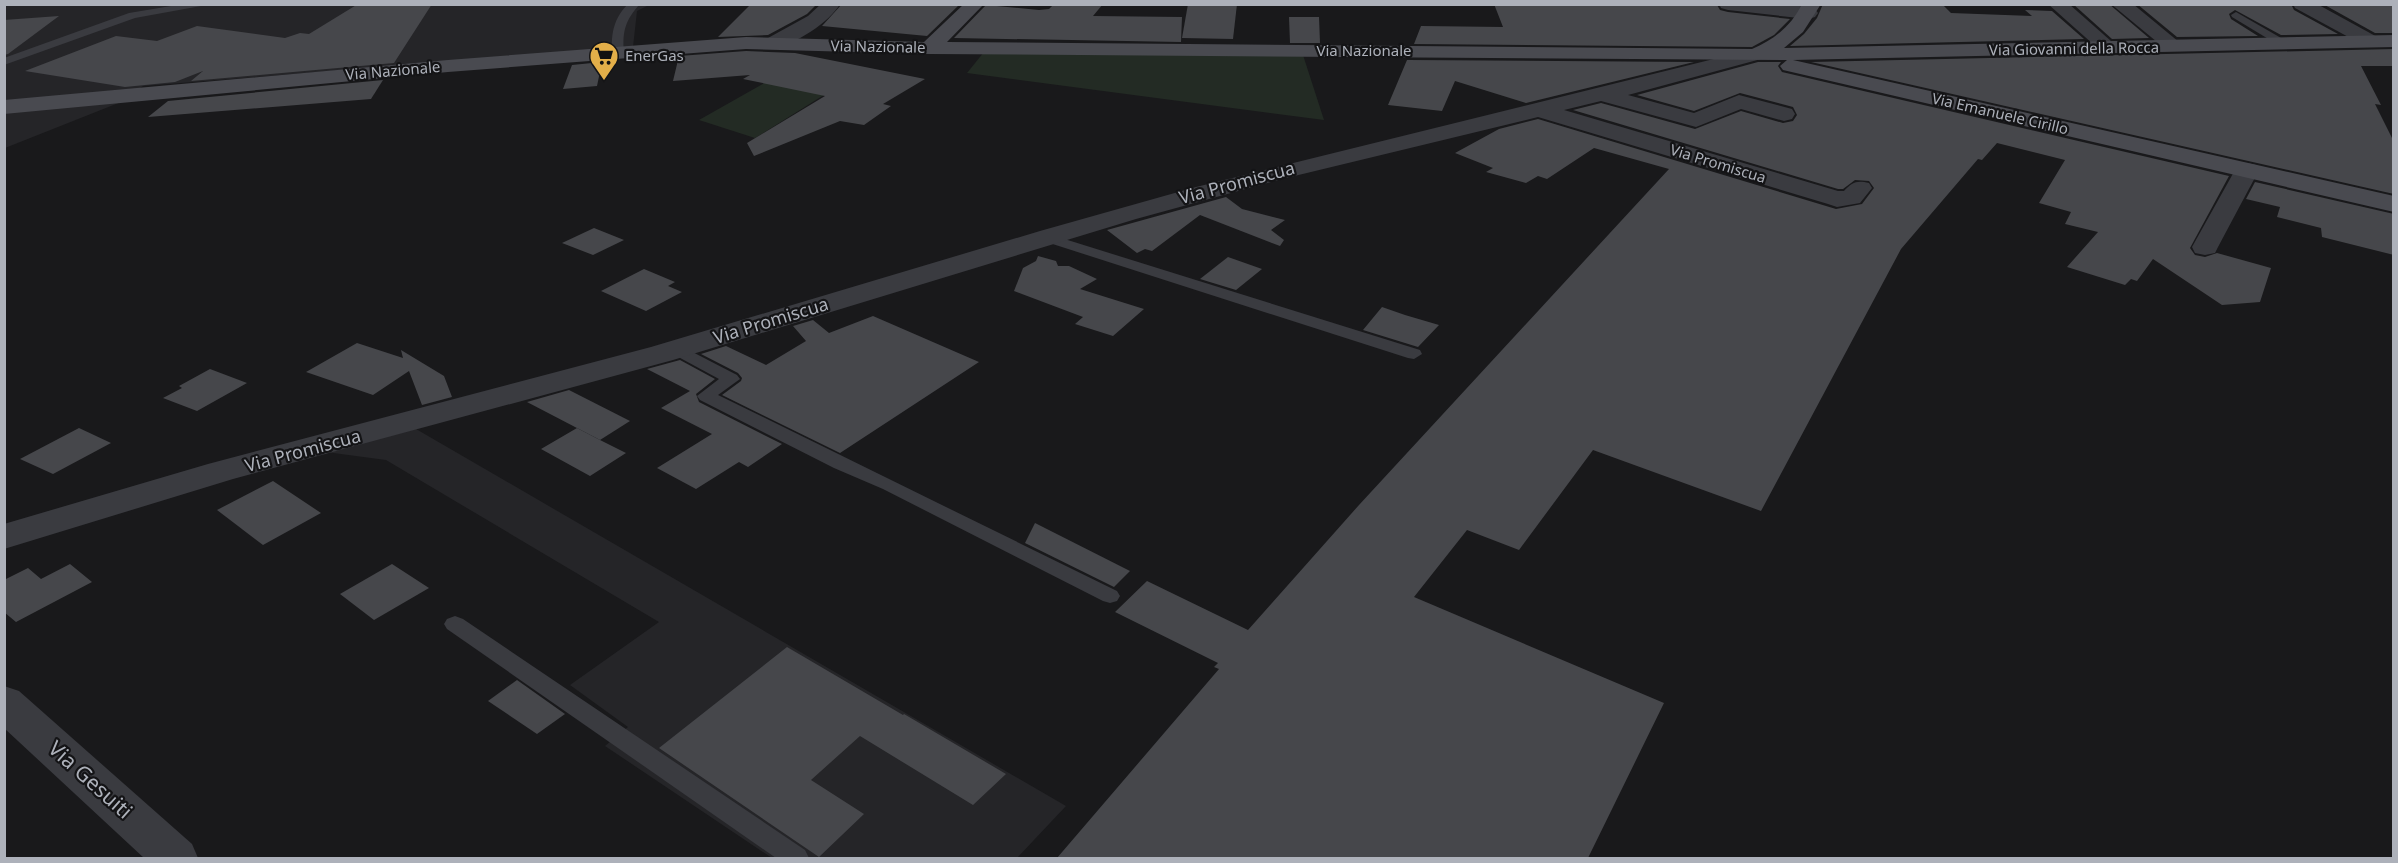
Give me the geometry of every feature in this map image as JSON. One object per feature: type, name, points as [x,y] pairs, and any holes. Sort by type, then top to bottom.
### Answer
[{"type":"street","points":[[776,42],[818,18],[829,10],[831,4]]},
{"type":"street","points":[[929,48],[975,4]]},
{"type":"street","points":[[1728,4],[1810,9]]},
{"type":"street","points":[[2057,4],[2110,49]]},
{"type":"street","points":[[2120,4],[2175,47]]},
{"type":"street","points":[[2302,4],[2372,42]]},
{"type":"street","name":"Via Promiscua","points":[[4,537],[194,480],[677,349],[1042,236],[1291,168],[1602,95],[1754,55],[1791,33],[1810,9]]},
{"type":"street","name":"Via Giovanni della Rocca","points":[[1754,55],[2394,41]]},
{"type":"street","name":"Via Nazionale","points":[[4,107],[618,52],[776,42],[849,47],[1754,55]]},
{"type":"street","name":"Via Emanuele Cirillo","points":[[1754,55],[1775,63],[2394,204]]},
{"type":"street","name":"Via Promiscua","points":[[1602,95],[1696,120],[1739,102],[1784,114]]},
{"type":"street","name":"Via Promiscua","points":[[1539,110],[1837,199],[1851,198],[1860,188]]},
{"type":"street","points":[[2205,248],[2247,170]]},
{"type":"street","name":"Via Gesuiti","points":[[4,702],[175,858]]},
{"type":"lane","points":[[4,62],[133,15],[207,4]]},
{"type":"lane","points":[[618,52],[617,30],[627,11],[635,4]]},
{"type":"lane","points":[[2236,15],[2284,44]]},
{"type":"lane","points":[[1042,236],[1414,354]]},
{"type":"lane","points":[[677,349],[731,379],[706,396],[841,464],[890,485],[1110,596]]},
{"type":"lane","points":[[455,624],[796,858]]},
{"type":"shaded area","points":[[358,4],[428,7],[435,4],[649,5],[637,11],[633,47],[143,86],[121,102],[5,148],[4,5]]},
{"type":"shaded area","points":[[984,52],[1303,55],[1324,120],[967,73]]},
{"type":"shaded area","points":[[782,73],[843,83],[755,138],[699,120]]},
{"type":"shaded area","points":[[416,429],[1066,806],[1017,858],[772,858],[605,746],[628,727],[570,685],[659,622],[386,460],[326,452]]},
{"type":"building","points":[[358,4],[432,4],[394,63],[191,81],[203,71],[175,82],[125,87],[25,71],[116,36],[157,41],[197,26],[285,38],[300,33],[309,34]]},
{"type":"building","points":[[751,4],[817,4],[807,14],[768,35],[718,37]]},
{"type":"building","points":[[842,4],[960,4],[927,36],[822,26]]},
{"type":"building","points":[[1054,4],[1103,4],[1093,16],[1182,17],[1181,42],[954,38],[986,5],[1039,10],[1049,9]]},
{"type":"building","points":[[1188,4],[1237,4],[1233,39],[1182,38]]},
{"type":"building","points":[[1494,4],[1711,4],[1728,12],[1790,19],[1774,35],[1752,47],[1414,44],[1421,26],[1503,27]]},
{"type":"building","points":[[1823,4],[1942,4],[1951,13],[2032,16],[2025,10],[2052,11],[2084,39],[1790,46],[1817,18]]},
{"type":"building","points":[[2073,4],[2109,4],[2149,38],[2112,39]]},
{"type":"building","points":[[2137,4],[2291,4],[2294,10],[2338,34],[2281,35],[2235,10],[2229,14],[2231,19],[2258,36],[2177,37]]},
{"type":"building","points":[[2323,4],[2394,4],[2394,33],[2375,33]]},
{"type":"building","points":[[59,16],[8,54],[4,55],[4,20]]},
{"type":"building","points":[[1289,17],[1319,17],[1320,43],[1290,43]]},
{"type":"building","points":[[2394,49],[2394,66],[2361,66],[2381,105],[2375,104],[2394,142],[2394,194],[1811,62]]},
{"type":"building","points":[[746,51],[795,53],[925,79],[883,104],[891,106],[864,125],[840,121],[754,156],[747,143],[825,96],[743,79],[750,75],[673,81],[679,56]]},
{"type":"building","points":[[1407,60],[1694,62],[1526,103],[1455,81],[1442,111],[1388,105]]},
{"type":"building","points":[[602,62],[597,86],[563,89],[572,65]]},
{"type":"building","points":[[1758,62],[1781,62],[1778,66],[1782,72],[2229,176],[2190,248],[2195,255],[2205,257],[2217,253],[2271,268],[2260,302],[2222,305],[2153,259],[2137,281],[2131,279],[2125,285],[2067,267],[2098,232],[2065,224],[2071,212],[2039,203],[2065,160],[1997,143],[1982,160],[1978,159],[1901,249],[1761,511],[1593,450],[1519,550],[1467,530],[1414,597],[1664,703],[1588,858],[1057,858],[1219,669],[1214,667],[1218,663],[1115,612],[1147,581],[1248,630],[1359,505],[1669,169],[1594,148],[1547,179],[1538,176],[1526,183],[1486,172],[1493,168],[1455,153],[1499,129],[1538,119],[1836,209],[1862,204],[1874,188],[1869,181],[1855,180],[1843,189],[1838,189],[1573,110],[1601,103],[1695,129],[1741,111],[1783,123],[1793,121],[1797,115],[1793,107],[1740,93],[1694,111],[1637,95]]},
{"type":"building","points":[[383,80],[371,99],[148,117],[168,101]]},
{"type":"building","points":[[2255,182],[2394,214],[2394,255],[2322,237],[2321,228],[2277,217],[2280,207],[2246,199]]},
{"type":"building","points":[[1226,197],[1242,209],[1285,220],[1271,230],[1284,240],[1280,246],[1200,215],[1152,251],[1145,249],[1137,253],[1107,230]]},
{"type":"building","points":[[594,228],[624,240],[593,255],[562,243]]},
{"type":"building","points":[[1038,256],[1056,261],[1058,266],[1069,266],[1097,279],[1080,289],[1144,309],[1113,336],[1075,324],[1083,317],[1014,291],[1023,268],[1036,261]]},
{"type":"building","points":[[1228,257],[1262,269],[1236,290],[1200,279]]},
{"type":"building","points":[[644,269],[675,282],[668,286],[682,292],[646,311],[601,291]]},
{"type":"building","points":[[1382,307],[1439,325],[1418,347],[1363,330]]},
{"type":"building","points":[[873,316],[979,362],[840,453],[722,395],[742,378],[738,373],[701,354],[726,346],[766,365],[806,341],[793,326],[813,320],[829,333]]},
{"type":"building","points":[[357,343],[403,358],[401,350],[444,376],[452,397],[422,405],[409,371],[373,395],[306,372]]},
{"type":"building","points":[[680,360],[715,379],[696,394],[699,402],[782,444],[748,467],[739,462],[696,489],[657,468],[712,434],[661,408],[690,391],[647,369]]},
{"type":"building","points":[[210,369],[247,383],[197,411],[163,398],[182,388],[179,386]]},
{"type":"building","points":[[569,390],[630,421],[600,440],[527,402]]},
{"type":"building","points":[[79,428],[111,443],[53,474],[20,459]]},
{"type":"building","points":[[577,428],[626,453],[590,476],[541,449]]},
{"type":"building","points":[[273,481],[321,513],[263,545],[217,510]]},
{"type":"building","points":[[1035,523],[1130,571],[1114,587],[1025,543]]},
{"type":"building","points":[[70,564],[92,582],[16,622],[4,612],[4,580],[28,568],[41,579]]},
{"type":"building","points":[[392,564],[429,588],[374,620],[340,594]]},
{"type":"building","points":[[787,647],[1006,774],[973,805],[860,736],[811,780],[864,814],[819,857],[659,748]]},
{"type":"building","points":[[517,680],[565,714],[537,734],[488,701]]},
{"type":"place","name":"EnerGas","points":[[604,82]]}]
